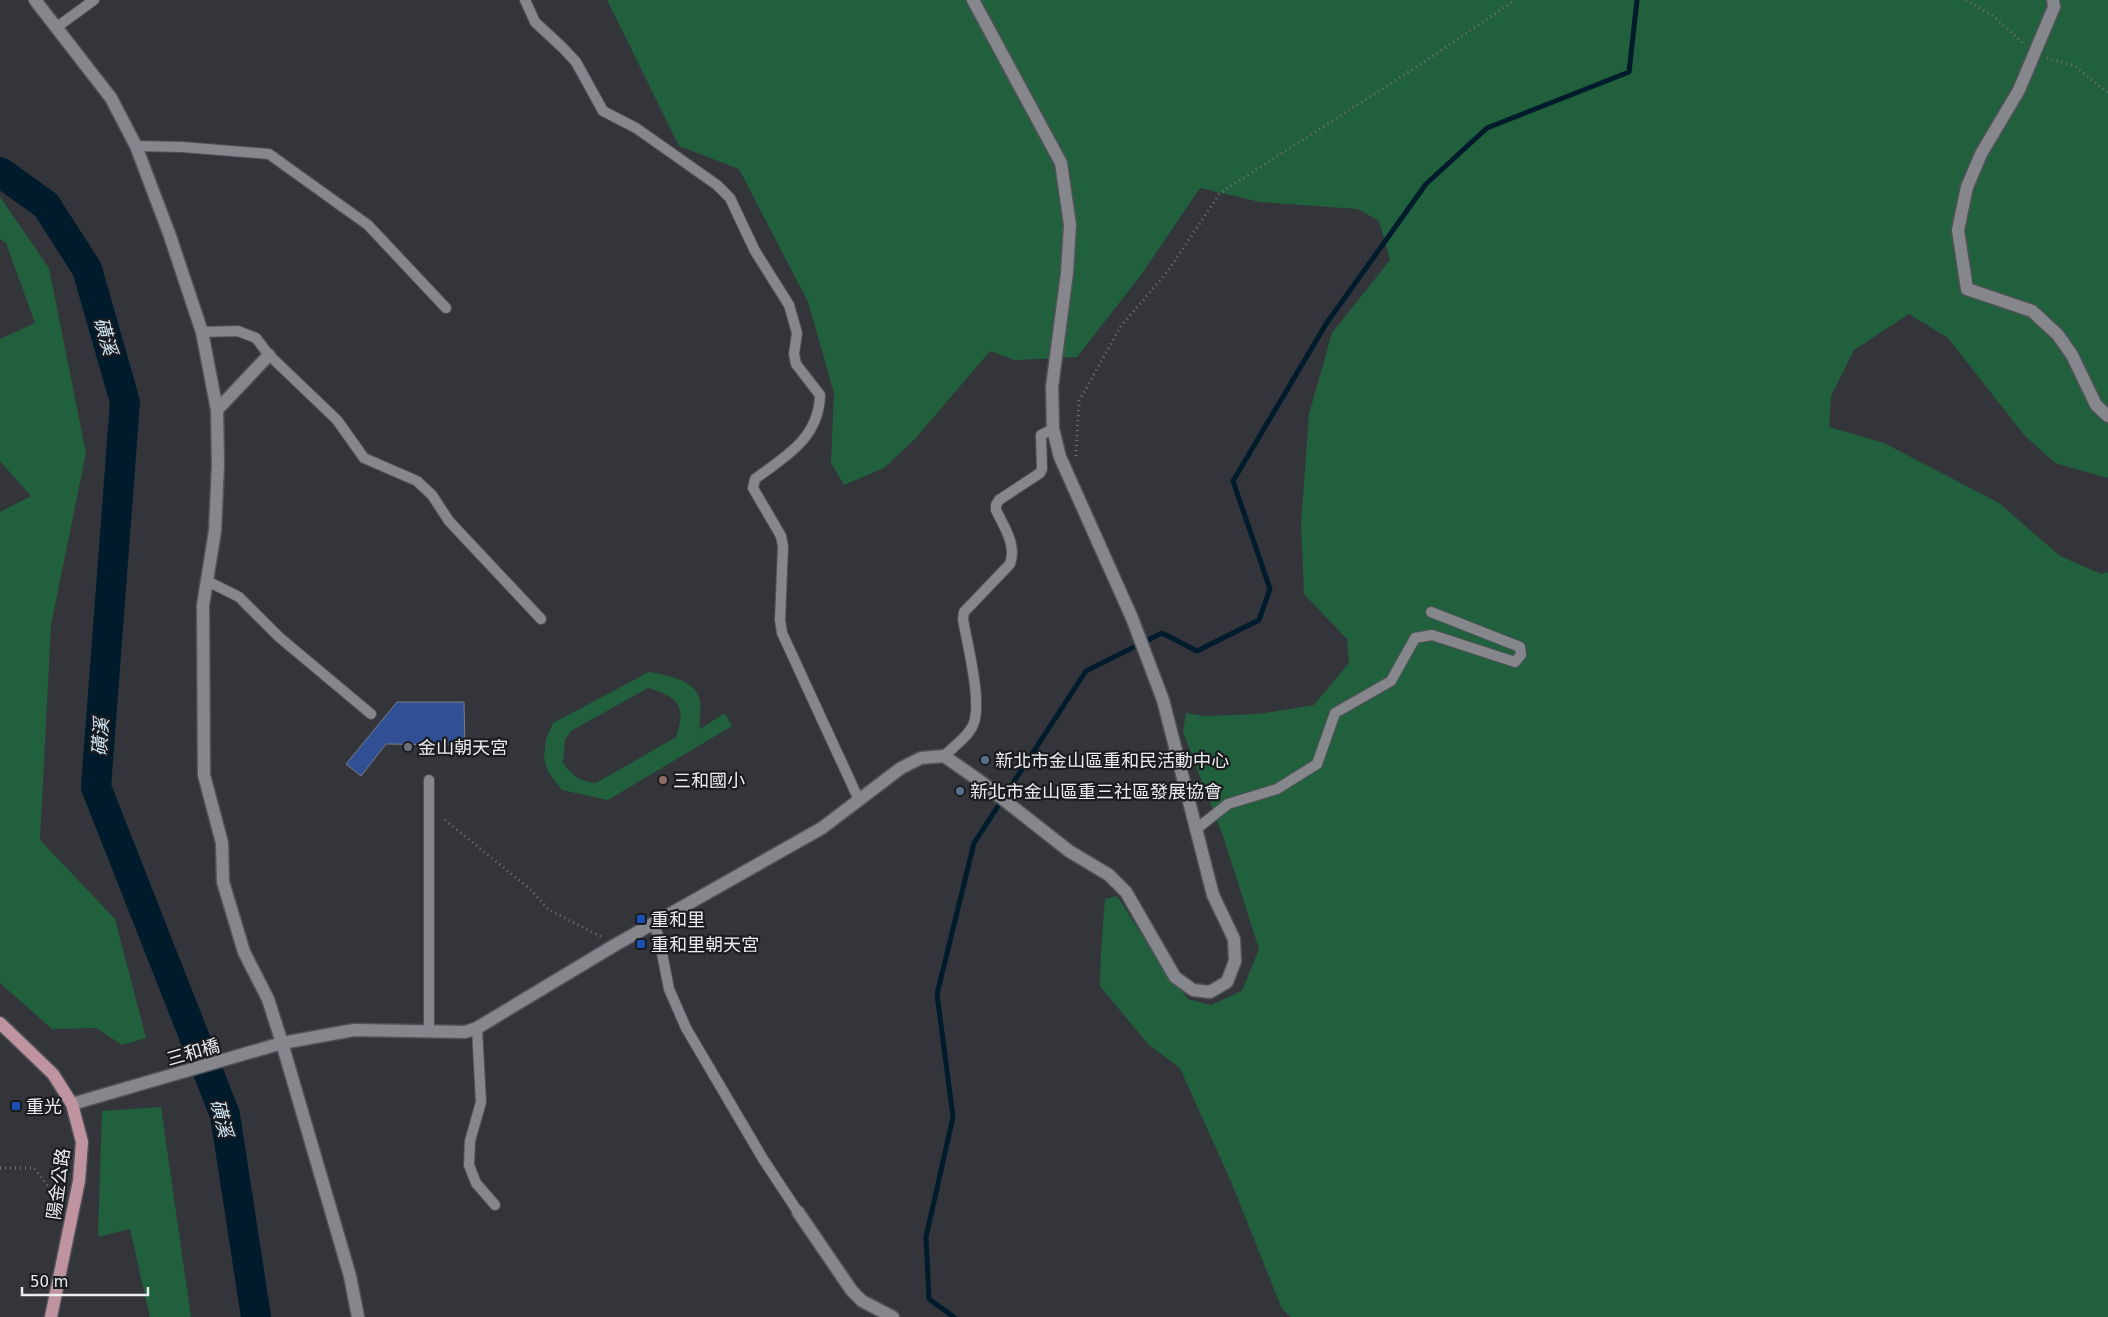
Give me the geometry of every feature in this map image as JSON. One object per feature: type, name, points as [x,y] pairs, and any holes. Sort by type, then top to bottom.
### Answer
[{"type":"main road","name":"陽金公路","points":[[0,1023],[54,1074],[72,1104],[82,1142],[79,1181],[51,1317]]},
{"type":"street","points":[[35,0],[111,98],[136,146],[170,236],[202,332],[217,410],[218,464],[215,532],[203,605],[204,775],[222,842],[223,882],[244,952],[268,999],[277,1045],[350,1276],[358,1317]]},
{"type":"street","points":[[477,1028],[615,945],[654,925],[822,828],[901,768],[921,758],[944,756],[994,791],[1069,851],[1114,881],[1126,892],[1175,977],[1193,990],[1210,992],[1227,982],[1235,961],[1234,939],[1213,895],[1163,700],[1132,618],[1060,457],[1052,429],[1052,387],[1067,273],[1070,225],[1061,163],[972,0]]},
{"type":"street","points":[[2053,0],[2054,7],[2019,90],[1980,154],[1967,188],[1958,230],[1967,288],[2032,311],[2058,334],[2072,355],[2096,405],[2108,416]]},
{"type":"street","points":[[217,410],[269,355]]},
{"type":"street","name":"三和橋","points":[[72,1104],[277,1045],[354,1030],[465,1032],[477,1028]]},
{"type":"street","points":[[798,1212],[852,1291],[862,1301],[893,1317]]},
{"type":"lane","points":[[57,26],[94,0]]},
{"type":"lane","points":[[525,0],[535,22],[564,48],[576,62],[603,111],[636,128],[717,185],[730,198],[755,251],[789,305],[797,333],[794,354],[796,364],[820,395],[820,410],[806,439],[798,448],[755,479],[753,488],[781,536],[780,620],[782,633],[858,800]]},
{"type":"lane","points":[[136,146],[269,154],[368,225],[446,308]]},
{"type":"lane","points":[[202,332],[238,331],[256,338],[269,355],[337,420],[364,458],[417,481],[432,494],[449,521],[541,619]]},
{"type":"lane","points":[[944,756],[972,727],[977,715],[977,700],[963,619],[964,612],[1010,564],[1013,557],[1013,547],[996,510],[996,505],[999,500],[1040,474],[1042,469],[1041,435],[1052,429]]},
{"type":"lane","points":[[207,581],[239,597],[279,637],[371,714]]},
{"type":"lane","points":[[1195,830],[1228,804],[1277,789],[1317,764],[1335,714],[1391,681],[1415,638],[1432,635],[1515,662],[1521,655],[1520,647],[1431,612]]},
{"type":"lane","points":[[429,780],[429,1031]]},
{"type":"lane","points":[[654,925],[659,938],[669,989],[686,1028],[763,1159],[798,1212]]},
{"type":"lane","points":[[477,1028],[481,1102],[470,1140],[469,1165],[476,1184],[495,1205]]},
{"type":"path","points":[[1076,460],[1079,401],[1121,326],[1168,271],[1220,193],[1418,66],[1515,0]]},
{"type":"path","points":[[1966,0],[1993,16],[2035,54],[2075,66],[2108,93]]},
{"type":"path","points":[[446,820],[530,889],[548,910],[586,928],[615,945]]},
{"type":"path","points":[[0,1168],[34,1168],[72,1214]]},
{"type":"green space","points":[[607,0],[2108,0],[2108,478],[2055,463],[2025,436],[1948,338],[1909,314],[1854,350],[1831,396],[1829,427],[1884,443],[1999,503],[2060,556],[2101,574],[2108,572],[2108,1317],[1291,1317],[1282,1309],[1232,1184],[1180,1068],[1148,1044],[1100,986],[1105,899],[1117,896],[1144,938],[1188,999],[1211,1005],[1242,991],[1259,949],[1224,839],[1183,732],[1186,713],[1206,716],[1259,714],[1314,705],[1349,663],[1347,639],[1304,594],[1301,524],[1309,414],[1332,333],[1390,260],[1379,221],[1358,209],[1260,202],[1200,188],[1141,275],[1077,357],[1014,360],[990,351],[915,439],[884,468],[844,485],[831,463],[834,393],[808,302],[739,169],[679,146]]},
{"type":"green space","points":[[0,197],[49,268],[86,453],[51,625],[40,840],[115,919],[146,1038],[122,1045],[96,1028],[52,1029],[0,983],[0,512],[31,496],[0,461],[0,339],[35,323],[6,243],[0,239]]},
{"type":"green space","points":[[649,672],[678,679],[696,691],[700,701],[700,729],[725,713],[732,726],[608,800],[562,790],[548,772],[544,758],[546,739],[553,723]],"holes":[[[648,688],[673,699],[680,710],[676,737],[596,783],[577,777],[563,763],[565,740],[571,731]]]},
{"type":"green space","points":[[161,1107],[191,1317],[150,1317],[130,1229],[98,1237],[102,1111]]},
{"type":"building","points":[[397,702],[464,702],[465,745],[386,744],[361,776],[346,764]]},
{"type":"waterway","points":[[954,1317],[929,1299],[926,1237],[953,1117],[937,994],[974,843],[1086,671],[1162,633],[1197,651],[1259,620],[1270,589],[1233,481],[1326,324],[1426,184],[1487,128],[1629,72],[1637,0]]},
{"type":"waterway","name":"磺溪","points":[[0,172],[46,205],[87,269],[125,402],[96,787],[225,1115],[256,1317]]},
{"type":"place","name":"金山朝天宮","points":[[408,747]]},
{"type":"place","name":"新北市金山區重和民活動中心","points":[[985,760]]},
{"type":"place","name":"三和國小","points":[[663,780]]},
{"type":"place","name":"新北市金山區重三社區發展協會","points":[[960,791]]},
{"type":"place","name":"重和里","points":[[641,919]]},
{"type":"place","name":"重和里朝天宮","points":[[641,944]]},
{"type":"place","name":"重光","points":[[16,1106]]}]
